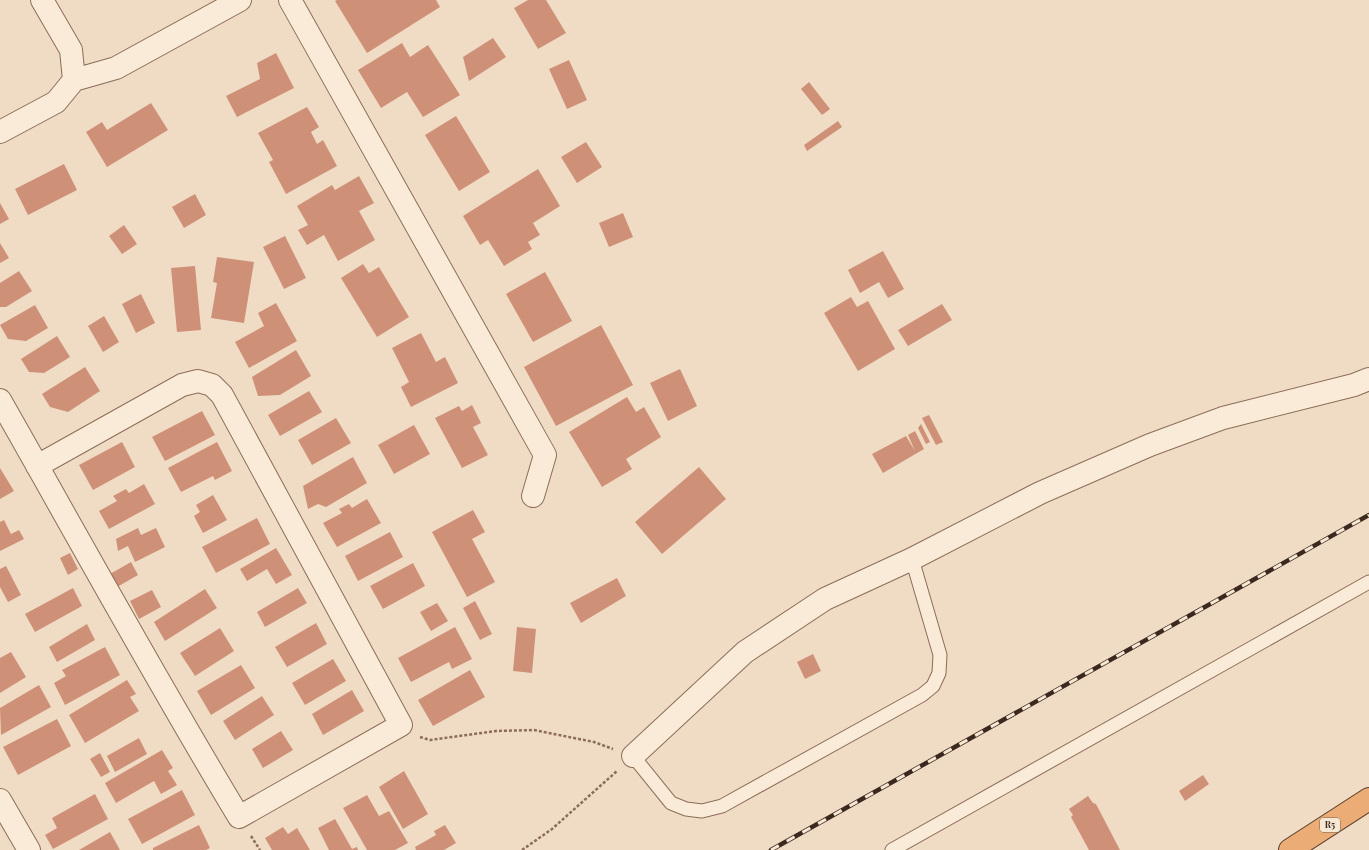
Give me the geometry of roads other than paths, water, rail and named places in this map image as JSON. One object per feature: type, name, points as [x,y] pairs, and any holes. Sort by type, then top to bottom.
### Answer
[{"type":"highway","name":"R5","points":[[1290,850],[1369,799]]},
{"type":"street","points":[[42,0],[71,50],[74,80]]},
{"type":"street","points":[[0,132],[56,102],[74,80],[116,68],[240,0]]},
{"type":"street","points":[[290,0],[545,455],[533,496]]},
{"type":"street","points":[[633,756],[745,652],[826,599],[912,559],[1040,493],[1150,445],[1223,418],[1354,385],[1369,379]]},
{"type":"street","points":[[0,400],[37,466],[192,737],[239,817],[401,725],[222,396],[212,385],[198,381],[182,385],[37,466]]},
{"type":"street","points":[[0,800],[28,850]]},
{"type":"lane","points":[[633,756],[671,803],[686,809],[702,811],[722,806],[922,695],[933,686],[939,673],[940,655],[912,559]]},
{"type":"lane","points":[[892,850],[1369,582]]},
{"type":"railway","points":[[771,850],[1369,515]]}]
